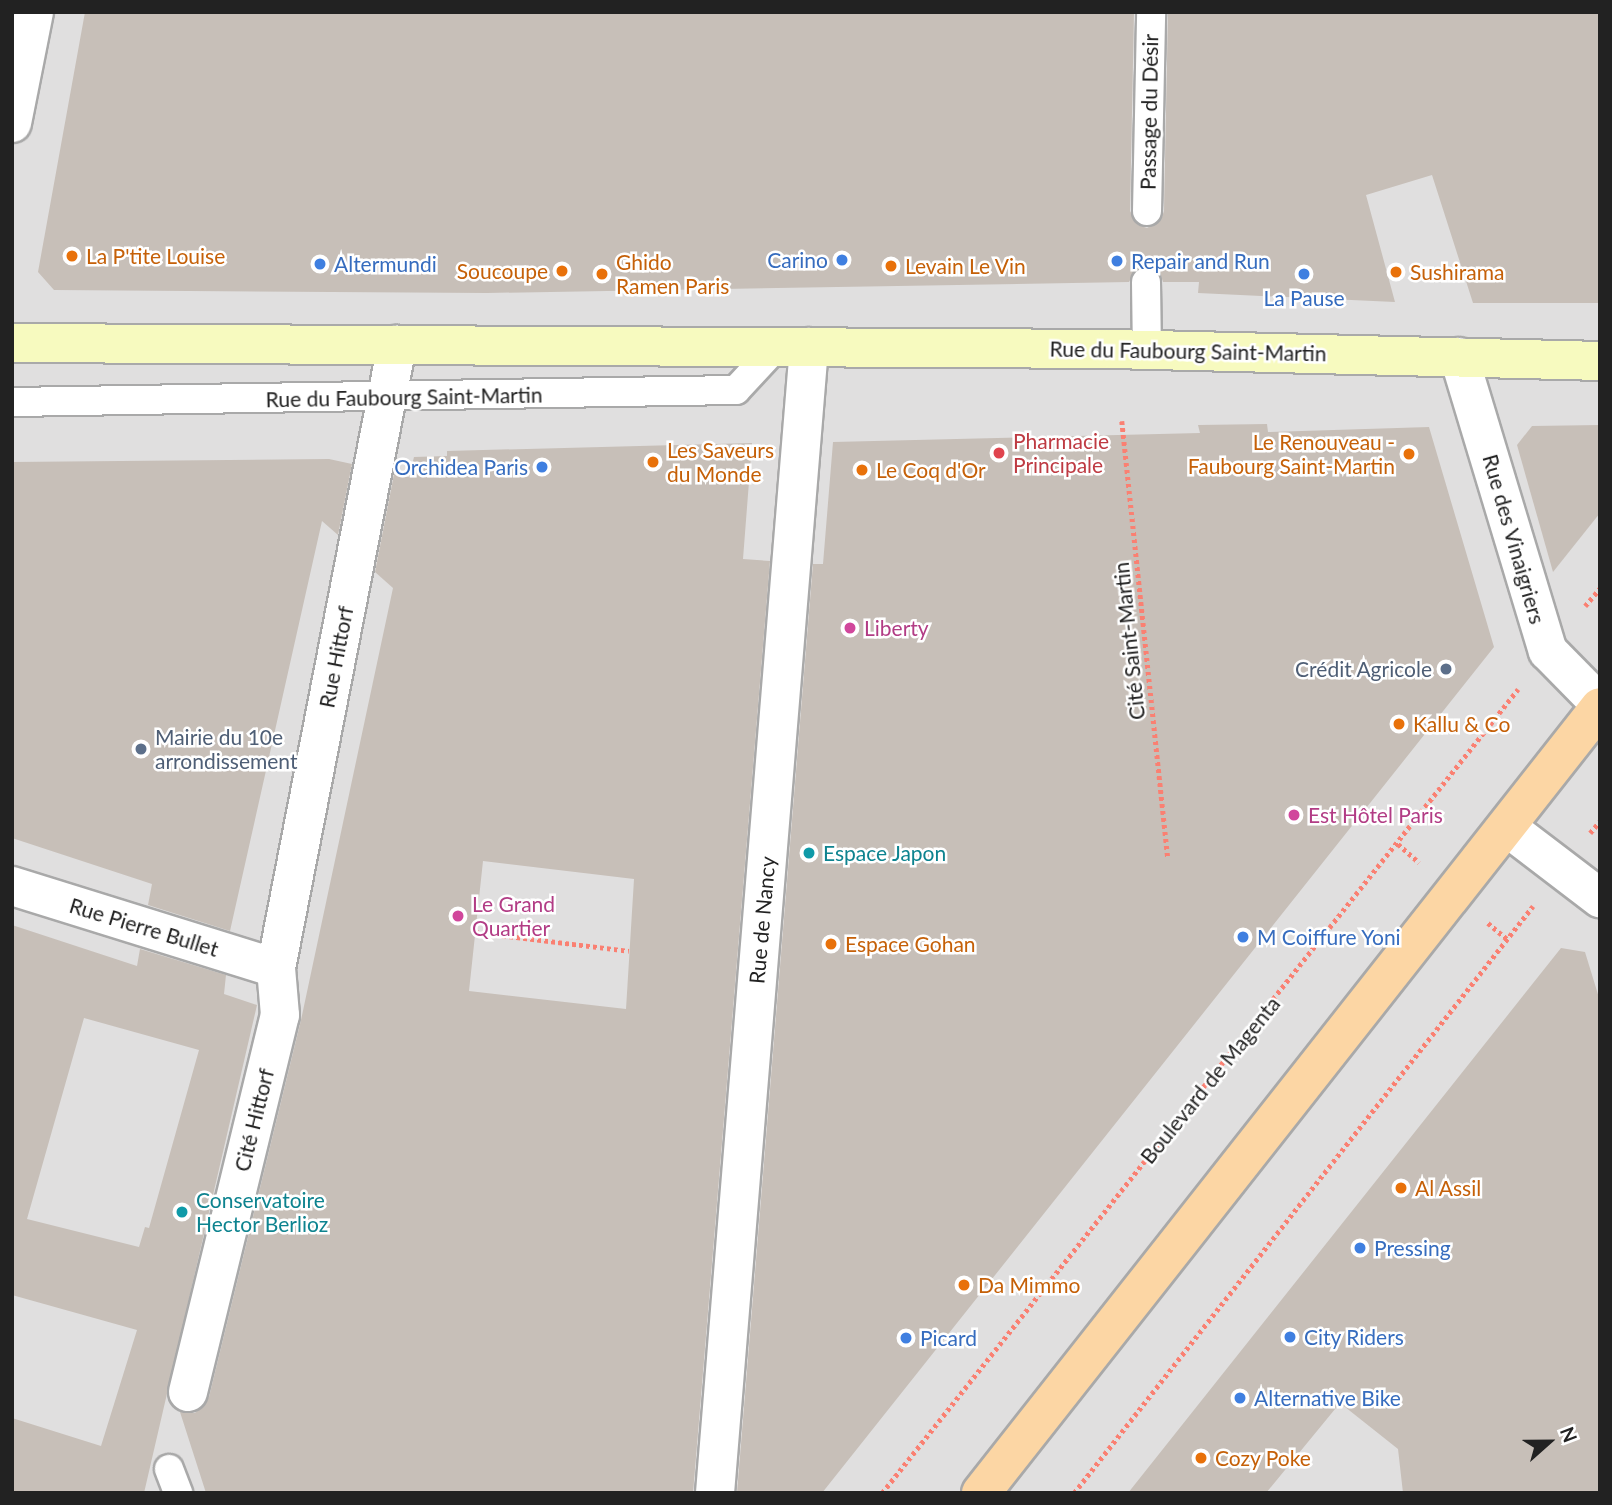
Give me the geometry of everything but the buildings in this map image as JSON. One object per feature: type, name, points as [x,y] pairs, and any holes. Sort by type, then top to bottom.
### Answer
[{"type":"main road","name":"Rue du Faubourg Saint-Martin","points":[[12,344],[1147,350],[1600,360]]},
{"type":"main road","points":[[981,1493],[1508,828],[1600,706]]},
{"type":"street","points":[[12,123],[34,12]]},
{"type":"street","name":"Rue Hittorf","points":[[276,968],[397,345]]},
{"type":"street","name":"Rue de Nancy","points":[[715,1493],[792,347]]},
{"type":"street","name":"Rue des Vinaigriers","points":[[1459,357],[1548,651],[1600,706]]},
{"type":"street","points":[[1508,828],[1600,898]]},
{"type":"street","name":"Rue Pierre Bullet","points":[[12,886],[276,968]]},
{"type":"street","name":"Cité Hittorf","points":[[188,1392],[279,1015],[276,968]]},
{"type":"lane","name":"Passage du Désir","points":[[1147,211],[1151,12]]},
{"type":"lane","points":[[1146,282],[1147,350]]},
{"type":"lane","name":"Rue du Faubourg Saint-Martin","points":[[12,402],[736,390],[792,347]]},
{"type":"path","name":"Cité Saint-Martin","points":[[1122,421],[1168,859]]},
{"type":"path","name":"Boulevard de Magenta","points":[[882,1493],[1528,676]]},
{"type":"path","points":[[1074,1493],[1539,898]]},
{"type":"path","points":[[475,932],[629,951]]},
{"type":"shaded area","points":[[12,12],[1600,12],[1600,1493],[12,1493]]},
{"type":"place","name":"La P'tite Louise","points":[[72,256]]},
{"type":"place","name":"Carino","points":[[842,260]]},
{"type":"place","name":"Repair and Run","points":[[1117,261]]},
{"type":"place","name":"Altermundi","points":[[320,264]]},
{"type":"place","name":"Levain Le Vin","points":[[891,266]]},
{"type":"place","name":"Soucoupe","points":[[562,271]]},
{"type":"place","name":"Sushirama","points":[[1396,272]]},
{"type":"place","name":"Ghido Ramen Paris","points":[[602,274]]},
{"type":"place","name":"La Pause","points":[[1304,274]]},
{"type":"place","name":"Pharmacie Principale","points":[[999,453]]},
{"type":"place","name":"Le Renouveau - Faubourg Saint-Martin","points":[[1409,454]]},
{"type":"place","name":"Les Saveurs du Monde","points":[[653,462]]},
{"type":"place","name":"Orchidea Paris","points":[[542,467]]},
{"type":"place","name":"Le Coq d'Or","points":[[862,470]]},
{"type":"place","name":"Liberty","points":[[850,628]]},
{"type":"place","name":"Crédit Agricole","points":[[1446,669]]},
{"type":"place","name":"Kallu & Co","points":[[1399,724]]},
{"type":"place","name":"Mairie du 10e arrondissement","points":[[141,749]]},
{"type":"place","name":"Est Hôtel Paris","points":[[1294,815]]},
{"type":"place","name":"Espace Japon","points":[[809,853]]},
{"type":"place","name":"Le Grand Quartier","points":[[458,916]]},
{"type":"place","name":"M Coiffure Yoni","points":[[1243,937]]},
{"type":"place","name":"Espace Gohan","points":[[831,944]]},
{"type":"place","name":"Al Assil","points":[[1401,1188]]},
{"type":"place","name":"Conservatoire Hector Berlioz","points":[[182,1212]]},
{"type":"place","name":"Pressing","points":[[1360,1248]]},
{"type":"place","name":"Da Mimmo","points":[[964,1285]]},
{"type":"place","name":"City Riders","points":[[1290,1337]]},
{"type":"place","name":"Picard","points":[[906,1338]]},
{"type":"place","name":"Alternative Bike","points":[[1240,1398]]},
{"type":"place","name":"Cozy Poke","points":[[1201,1458]]}]
